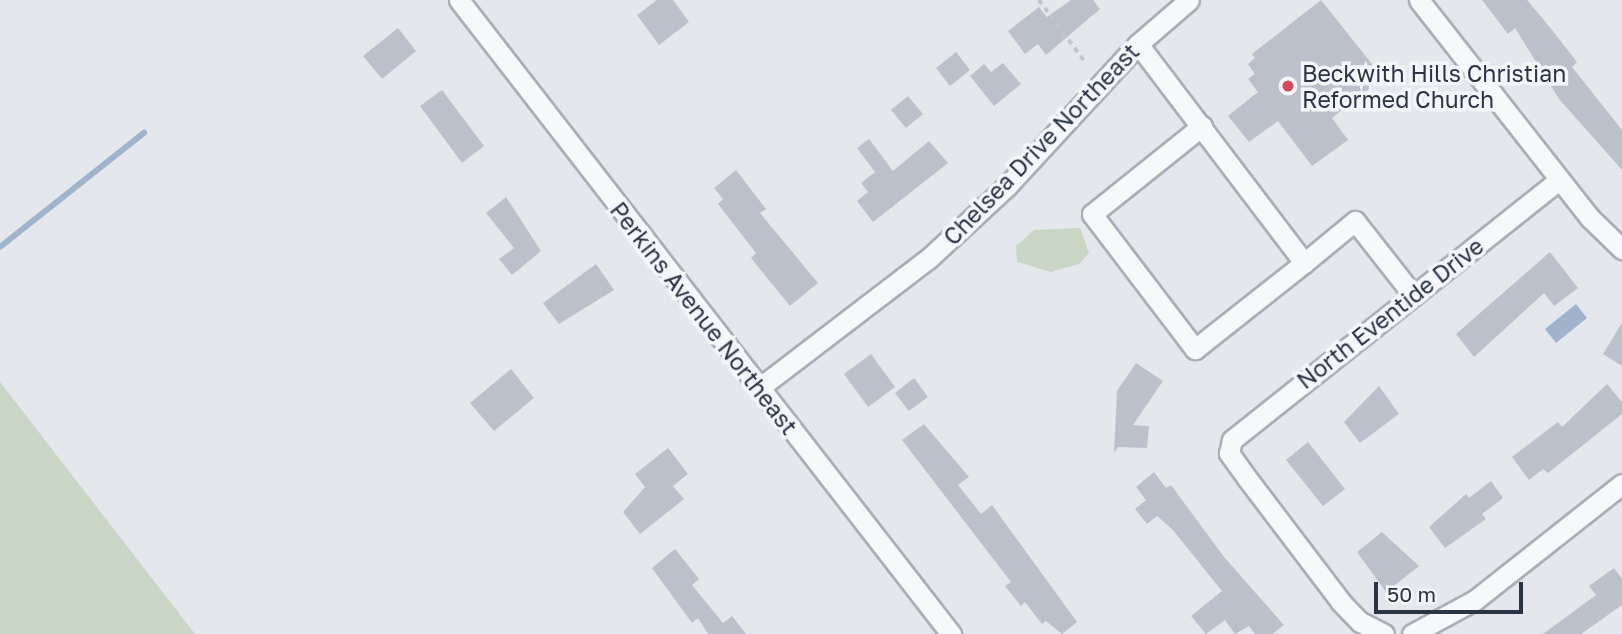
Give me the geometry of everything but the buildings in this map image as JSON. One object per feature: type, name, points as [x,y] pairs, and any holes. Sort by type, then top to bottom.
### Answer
[{"type":"street","name":"Perkins Avenue Northeast","points":[[459,0],[951,634]]},
{"type":"street","name":"Chelsea Drive Northeast","points":[[759,388],[928,259],[1007,186],[1138,44],[1189,0]]},
{"type":"street","points":[[1419,0],[1559,180],[1622,249]]},
{"type":"street","points":[[1138,44],[1304,263]]},
{"type":"street","points":[[1202,126],[1092,214],[1195,349],[1355,221],[1413,295]]},
{"type":"street","name":"North Eventide Drive","points":[[1384,634],[1360,622],[1341,602],[1229,453],[1238,431],[1559,180]]},
{"type":"street","points":[[1412,634],[1475,600],[1622,484]]},
{"type":"path","points":[[1039,0],[1086,63]]},
{"type":"green space","points":[[1080,228],[1089,253],[1079,264],[1051,272],[1017,262],[1016,246],[1034,230]]},
{"type":"green space","points":[[0,382],[195,634],[0,634]]},
{"type":"water","points":[[1576,304],[1587,318],[1556,343],[1545,329]]},
{"type":"waterway","points":[[0,247],[144,133]]},
{"type":"place","name":"Beckwith Hills Christian Reformed Church","points":[[1288,86]]}]
